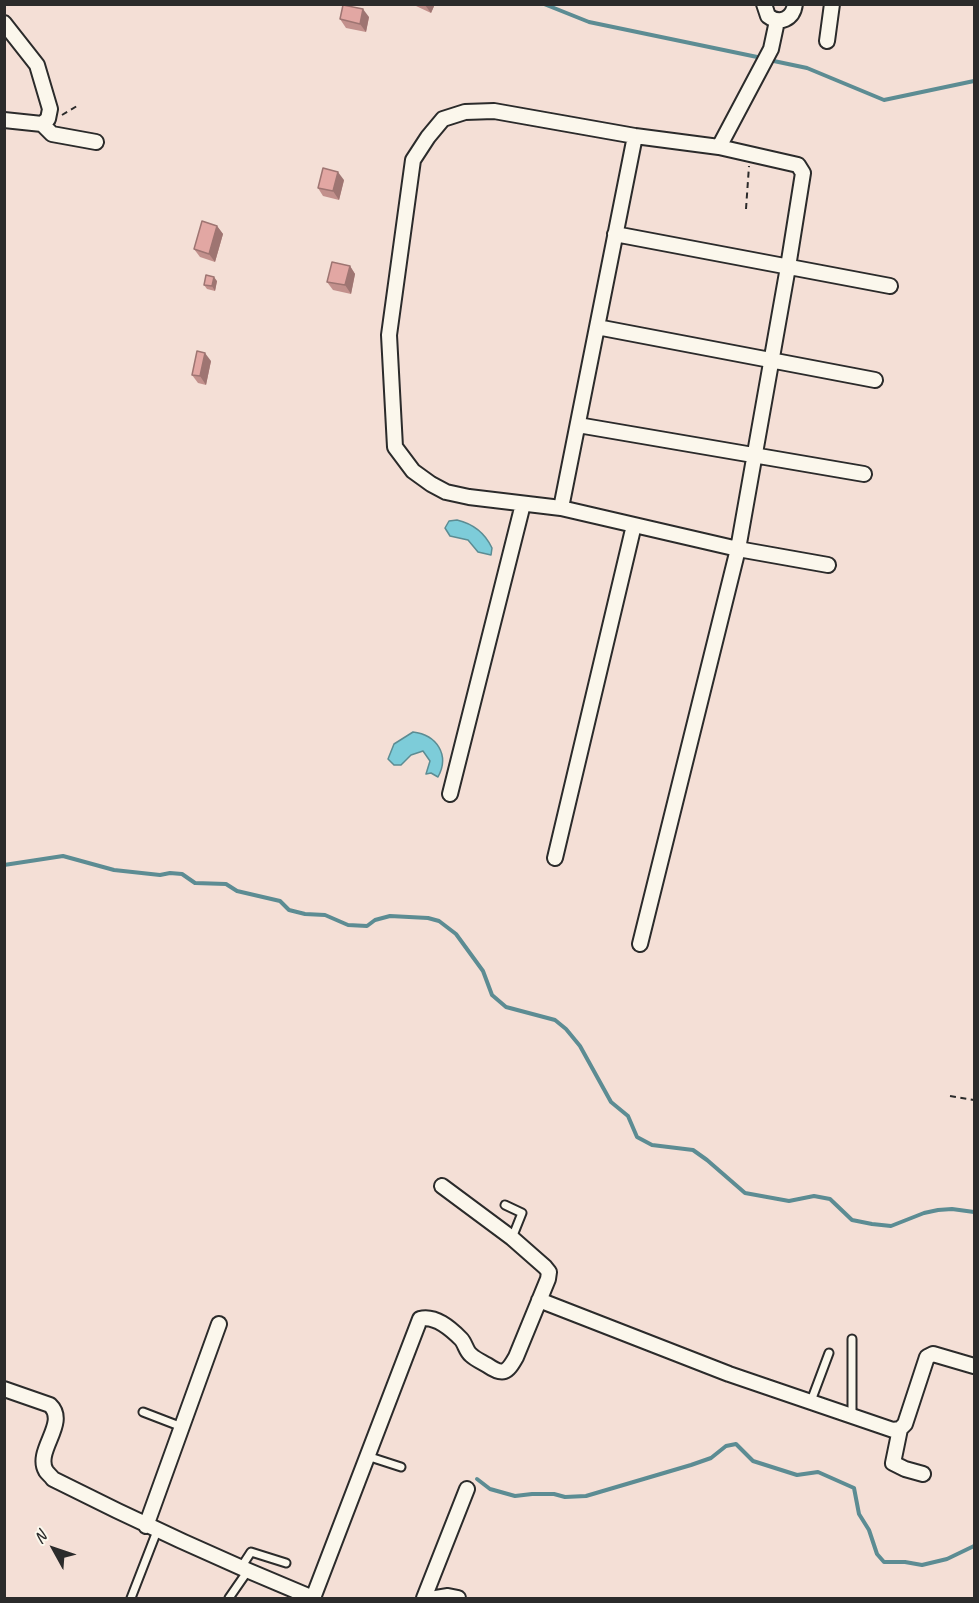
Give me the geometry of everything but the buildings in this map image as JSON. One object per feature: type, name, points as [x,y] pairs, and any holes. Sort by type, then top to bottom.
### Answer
[{"type":"street","points":[[764,4],[768,16],[777,21],[792,15],[795,4]]},
{"type":"street","points":[[827,41],[832,4]]},
{"type":"street","points":[[719,147],[771,49],[777,21]]},
{"type":"street","points":[[4,23],[37,65],[50,109],[48,119],[42,124]]},
{"type":"street","points":[[640,944],[738,549],[788,267],[801,168],[798,165],[719,147],[635,136],[494,111],[465,112],[443,119],[413,160],[389,335],[395,447],[413,471],[430,484],[446,492],[561,508],[738,549],[828,565]]},
{"type":"street","points":[[4,120],[42,124],[52,134],[96,142]]},
{"type":"street","points":[[561,508],[635,136]]},
{"type":"street","points":[[615,234],[890,286]]},
{"type":"street","points":[[597,327],[875,380]]},
{"type":"street","points":[[578,425],[864,474]]},
{"type":"street","points":[[450,794],[523,504]]},
{"type":"street","points":[[555,858],[634,525]]},
{"type":"street","points":[[4,1389],[50,1405],[55,1409],[57,1414],[54,1428],[44,1459],[45,1470],[53,1479],[152,1529],[313,1598],[420,1319],[428,1317],[435,1319],[461,1339],[470,1354],[496,1371],[503,1372],[509,1368],[516,1357],[548,1279],[549,1272],[512,1238],[442,1186]]},
{"type":"street","points":[[539,1300],[729,1374],[893,1430],[900,1429]]},
{"type":"street","points":[[152,1529],[182,1427],[219,1324]]},
{"type":"street","points":[[923,1474],[905,1469],[892,1462],[900,1429],[908,1416],[927,1357],[933,1354],[975,1366]]},
{"type":"street","points":[[424,1599],[467,1489]]},
{"type":"street","points":[[436,1599],[448,1596],[458,1599]]},
{"type":"lane","points":[[505,1205],[522,1213],[512,1238]]},
{"type":"lane","points":[[852,1340],[852,1415]]},
{"type":"lane","points":[[811,1401],[829,1353]]},
{"type":"lane","points":[[143,1412],[182,1427]]},
{"type":"lane","points":[[367,1456],[401,1467]]},
{"type":"lane","points":[[131,1599],[152,1529]]},
{"type":"lane","points":[[229,1599],[251,1552],[286,1563]]},
{"type":"path","points":[[746,209],[750,154]]},
{"type":"path","points":[[950,1096],[975,1100]]},
{"type":"water","points":[[457,520],[474,527],[486,538],[492,548],[491,555],[478,552],[468,540],[450,536],[445,528],[449,521]]},
{"type":"water","points":[[413,732],[429,737],[439,747],[443,761],[438,777],[431,773],[426,774],[430,761],[423,751],[411,755],[401,765],[394,765],[388,759],[394,744]]},
{"type":"waterway","points":[[544,4],[589,22],[762,58]]},
{"type":"waterway","points":[[769,60],[807,68],[884,100],[974,81]]},
{"type":"waterway","points":[[4,865],[63,856],[114,870],[160,875],[182,874],[195,883],[226,884],[237,891],[280,901],[289,910],[325,915],[348,925],[367,926],[375,920],[390,916],[428,918],[439,921],[456,934],[483,971],[492,995],[506,1007],[555,1020],[566,1029],[580,1046],[611,1102],[628,1116],[637,1137],[652,1145],[693,1150],[745,1193],[789,1201],[814,1196],[830,1199],[852,1220],[891,1226],[938,1210],[974,1212]]},
{"type":"waterway","points":[[477,1479],[490,1489],[515,1496],[532,1494],[586,1496],[691,1465],[711,1458],[726,1446],[736,1444],[753,1461],[797,1475],[818,1472],[854,1488],[859,1514],[869,1530],[877,1554],[884,1562],[922,1565],[947,1559],[974,1546]]}]
